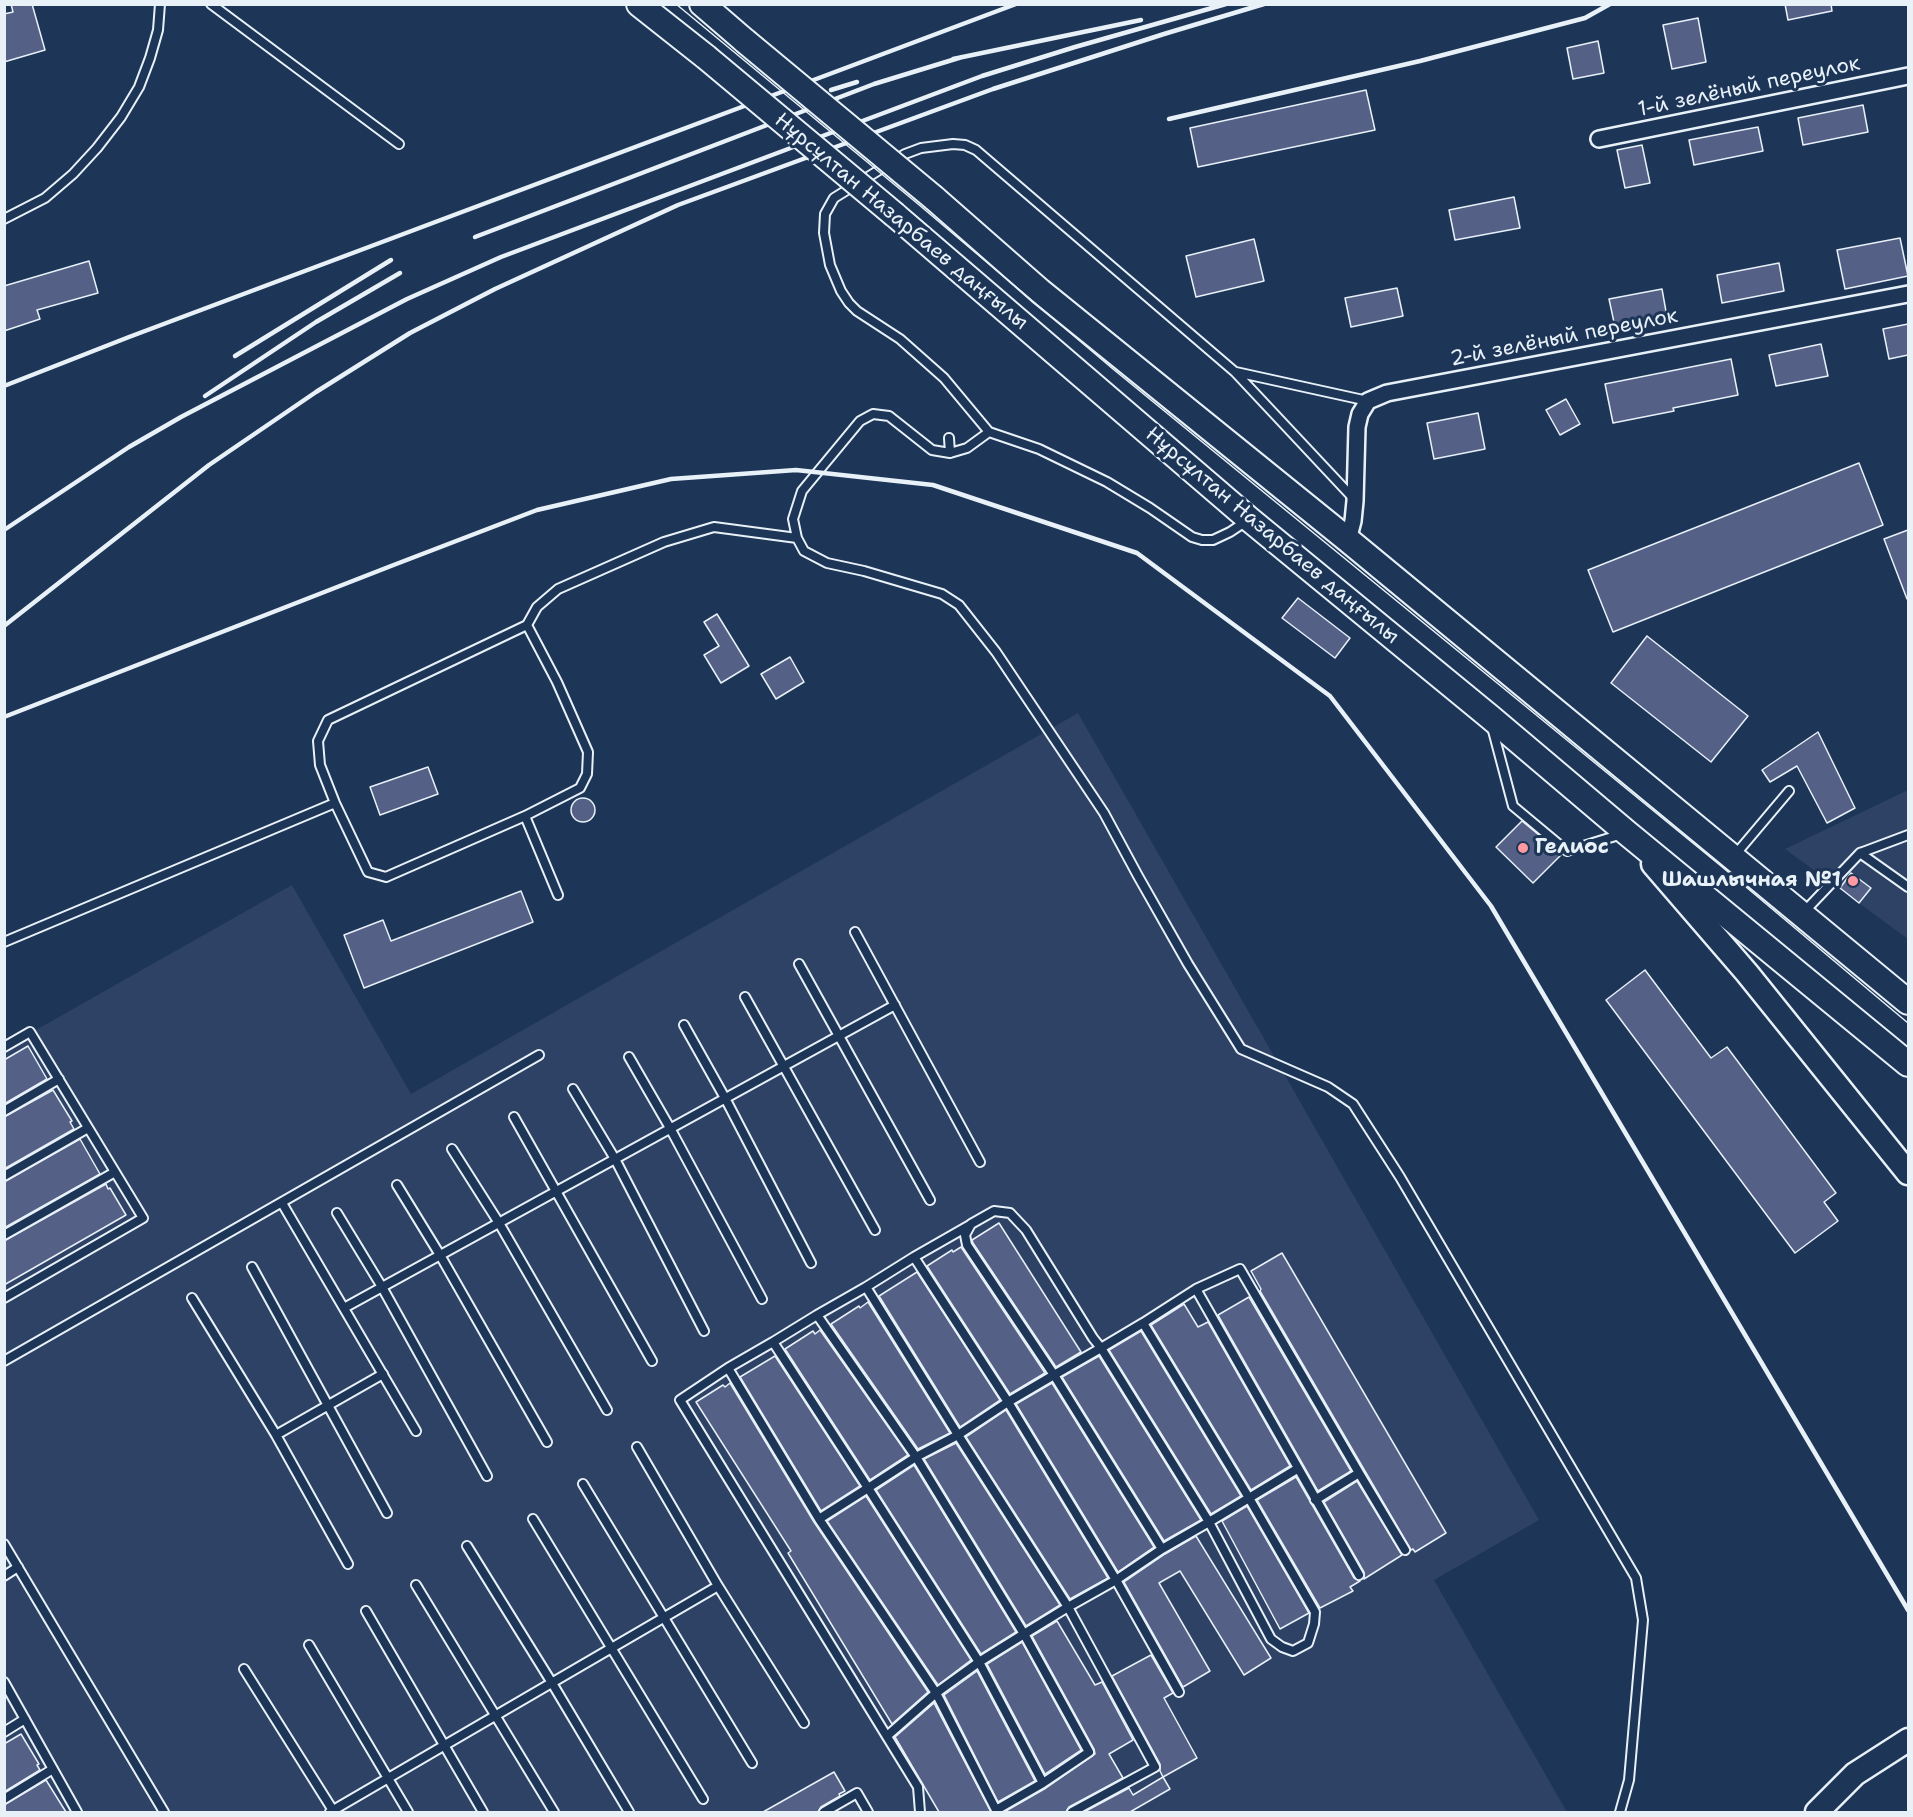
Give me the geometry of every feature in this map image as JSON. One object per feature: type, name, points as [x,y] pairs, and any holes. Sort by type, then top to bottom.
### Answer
[{"type":"main road","name":"Нұрсұлтан Назарбаев даңғылы","points":[[639,4],[895,215],[1249,519],[1908,1064]]},
{"type":"main road","name":"Нұрсұлтан Назарбаев даңғылы","points":[[702,4],[934,198],[1040,291],[1348,540],[1908,1002]]},
{"type":"main road","points":[[1627,833],[1747,973],[1908,1173]]},
{"type":"main road","points":[[1817,1812],[1855,1774],[1908,1740]]},
{"type":"street","name":"1-й зелёный переулок","points":[[1599,140],[1908,76]]},
{"type":"street","name":"2-й зелёный переулок","points":[[1368,401],[1387,393],[1908,294]]},
{"type":"street","points":[[1348,540],[1355,501],[1358,427],[1360,414],[1368,401]]},
{"type":"lane","points":[[4,219],[45,198],[73,174],[98,148],[121,117],[139,87],[150,58],[158,30],[160,4]]},
{"type":"lane","points":[[211,4],[399,144]]},
{"type":"lane","points":[[1249,519],[1213,540],[1192,537],[1107,482],[1039,449],[989,432],[944,378],[900,339],[857,310],[841,291],[826,249],[825,214],[834,198],[905,154],[921,148],[953,144],[965,145],[985,156],[1235,372],[1355,501]]},
{"type":"lane","points":[[1235,372],[1368,401]]},
{"type":"lane","points":[[989,432],[967,448],[950,453],[932,450],[889,416],[873,414],[860,421],[802,491],[793,519],[797,538],[804,551],[827,563],[864,571],[942,594],[958,604],[996,652],[1104,813],[1188,964],[1241,1049],[1328,1087],[1353,1104],[1394,1168],[1636,1578],[1643,1620],[1629,1780],[1620,1812]]},
{"type":"lane","points":[[949,438],[950,453]]},
{"type":"lane","points":[[527,625],[557,682],[588,752],[586,774],[580,788],[525,816],[386,877],[368,872],[335,803],[320,765],[318,741],[328,720],[527,625],[537,607],[558,589],[664,542],[714,527],[797,538]]},
{"type":"lane","points":[[1490,717],[1513,806],[1567,851],[1627,833]]},
{"type":"lane","points":[[1732,858],[1789,791]]},
{"type":"lane","points":[[4,942],[335,803]]},
{"type":"lane","points":[[525,816],[558,895]]},
{"type":"lane","points":[[1802,915],[1860,854],[1908,835]]},
{"type":"lane","points":[[1860,854],[1908,887]]},
{"type":"lane","points":[[855,932],[980,1162]]},
{"type":"lane","points":[[799,964],[930,1200]]},
{"type":"lane","points":[[745,997],[875,1230]]},
{"type":"lane","points":[[344,1308],[895,1005]]},
{"type":"lane","points":[[684,1025],[725,1098],[811,1263]]},
{"type":"lane","points":[[4,1047],[30,1032],[143,1218],[4,1298]]},
{"type":"lane","points":[[4,1361],[539,1055]]},
{"type":"lane","points":[[629,1057],[762,1299]]},
{"type":"lane","points":[[4,1111],[58,1079]]},
{"type":"lane","points":[[573,1089],[615,1159],[704,1331]]},
{"type":"lane","points":[[514,1117],[652,1361]]},
{"type":"lane","points":[[4,1176],[88,1128]]},
{"type":"lane","points":[[452,1149],[499,1223],[607,1410]]},
{"type":"lane","points":[[4,1235],[115,1172]]},
{"type":"lane","points":[[397,1185],[440,1255],[547,1442]]},
{"type":"lane","points":[[282,1203],[416,1431]]},
{"type":"lane","points":[[920,1812],[918,1787],[680,1400],[728,1368],[971,1224],[994,1211],[1010,1213],[1026,1230],[1209,1522],[1271,1639],[1293,1651],[1308,1643],[1315,1612],[1143,1323]]},
{"type":"lane","points":[[337,1213],[382,1287],[487,1476]]},
{"type":"lane","points":[[971,1224],[965,1235],[967,1245],[1054,1375],[1162,1549]]},
{"type":"lane","points":[[914,1257],[1008,1402],[1116,1580],[1179,1692]]},
{"type":"lane","points":[[252,1267],[387,1513]]},
{"type":"lane","points":[[819,1519],[916,1457],[958,1435],[1008,1402],[1143,1323],[1196,1289],[1239,1269],[1405,1550]]},
{"type":"lane","points":[[866,1287],[1068,1607],[1155,1767],[1072,1812]]},
{"type":"lane","points":[[1196,1289],[1314,1500],[1359,1575]]},
{"type":"lane","points":[[192,1298],[276,1435],[348,1564]]},
{"type":"lane","points":[[728,1368],[819,1519],[936,1693],[996,1810],[1043,1783],[1089,1752],[1024,1634],[916,1457],[817,1315]]},
{"type":"lane","points":[[773,1342],[979,1662],[1043,1783]]},
{"type":"lane","points":[[276,1435],[383,1374]]},
{"type":"lane","points":[[637,1447],[718,1586],[804,1724]]},
{"type":"lane","points":[[886,1736],[936,1693],[979,1662],[1297,1469]]},
{"type":"lane","points":[[1314,1500],[1359,1473]]},
{"type":"lane","points":[[583,1484],[752,1763]]},
{"type":"lane","points":[[533,1519],[703,1799]]},
{"type":"lane","points":[[4,1544],[164,1812]]},
{"type":"lane","points":[[467,1546],[629,1812]]},
{"type":"lane","points":[[4,1576],[18,1568]]},
{"type":"lane","points":[[416,1585],[555,1812]]},
{"type":"lane","points":[[244,1669],[332,1812],[718,1586]]},
{"type":"lane","points":[[366,1611],[483,1812]]},
{"type":"lane","points":[[309,1645],[408,1812]]},
{"type":"lane","points":[[4,1682],[77,1812]]},
{"type":"lane","points":[[4,1732],[26,1719]]},
{"type":"lane","points":[[4,1798],[53,1769]]},
{"type":"lane","points":[[824,1812],[857,1794],[868,1812]]},
{"type":"shaded area","points":[[1078,713],[1539,1520],[1434,1580],[1567,1812],[5,1812],[4,1048],[292,885],[411,1094]]},
{"type":"shaded area","points":[[1908,790],[1908,939],[1785,849]]},
{"type":"building","points":[[11,4],[32,4],[45,50],[4,62],[4,14],[13,12]]},
{"type":"building","points":[[1785,4],[1831,4],[1832,11],[1788,20]]},
{"type":"building","points":[[1698,18],[1706,62],[1672,69],[1663,25]]},
{"type":"building","points":[[1598,41],[1604,73],[1573,79],[1567,48]]},
{"type":"building","points":[[1366,90],[1375,130],[1198,167],[1190,128]]},
{"type":"building","points":[[1863,105],[1868,132],[1803,145],[1798,118]]},
{"type":"building","points":[[1758,127],[1763,151],[1694,165],[1689,140]]},
{"type":"building","points":[[1642,145],[1650,183],[1625,188],[1617,150]]},
{"type":"building","points":[[1514,197],[1520,228],[1455,240],[1449,210]]},
{"type":"building","points":[[1900,238],[1908,276],[1845,289],[1837,250]]},
{"type":"building","points":[[1254,239],[1264,281],[1196,297],[1186,256]]},
{"type":"building","points":[[89,261],[98,293],[37,310],[40,319],[4,331],[4,286]]},
{"type":"building","points":[[1779,263],[1784,291],[1722,303],[1717,275]]},
{"type":"building","points":[[1397,288],[1403,316],[1351,327],[1345,298]]},
{"type":"building","points":[[1662,289],[1667,317],[1615,327],[1609,299]]},
{"type":"building","points":[[1908,324],[1908,355],[1889,359],[1883,329]]},
{"type":"building","points":[[1821,344],[1828,376],[1776,386],[1769,355]]},
{"type":"building","points":[[1731,359],[1738,395],[1613,423],[1605,384]]},
{"type":"building","points":[[1566,399],[1580,424],[1560,435],[1546,410]]},
{"type":"building","points":[[1478,413],[1485,449],[1434,459],[1427,423]]},
{"type":"building","points":[[1859,463],[1883,525],[1613,632],[1588,570]]},
{"type":"building","points":[[1908,530],[1908,599],[1907,599],[1884,539]]},
{"type":"building","points":[[1298,598],[1350,638],[1335,658],[1282,618]]},
{"type":"building","points":[[717,614],[749,666],[721,683],[704,655],[719,646],[704,622]]},
{"type":"building","points":[[1647,636],[1748,716],[1711,762],[1611,683]]},
{"type":"building","points":[[790,657],[804,682],[776,699],[761,674]]},
{"type":"building","points":[[1818,732],[1855,808],[1827,823],[1797,766],[1770,782],[1762,770]]},
{"type":"building","points":[[428,767],[438,794],[380,815],[370,787]]},
{"type":"building","points":[[583,798],[588,799],[594,805],[594,815],[588,821],[583,822],[578,821],[572,815],[571,810],[572,805],[578,799]]},
{"type":"building","points":[[1522,821],[1562,854],[1533,883],[1496,847]]},
{"type":"building","name":"Шашлычная №1","points":[[1851,873],[1871,888],[1859,903],[1840,888]]},
{"type":"building","points":[[521,891],[533,922],[364,988],[344,935],[383,920],[391,941]]},
{"type":"building","points":[[1645,970],[1711,1058],[1727,1047],[1836,1193],[1824,1202],[1838,1221],[1795,1253],[1606,1000]]},
{"type":"building","points":[[28,1046],[47,1079],[4,1104],[4,1060]]},
{"type":"building","points":[[53,1090],[72,1121],[70,1122],[74,1129],[4,1169],[4,1117]]},
{"type":"building","points":[[80,1139],[100,1174],[4,1228],[4,1182]]},
{"type":"building","points":[[106,1184],[126,1215],[4,1285],[4,1241]]},
{"type":"building","points":[[999,1223],[1081,1352],[1056,1367],[973,1243],[972,1240]]},
{"type":"building","points":[[961,1247],[1045,1373],[1010,1394],[927,1266]]},
{"type":"building","points":[[1282,1253],[1446,1533],[1415,1552],[1411,1550],[1260,1291],[1251,1271]]},
{"type":"building","points":[[917,1272],[1000,1400],[960,1427],[879,1296]]},
{"type":"building","points":[[1249,1297],[1351,1471],[1318,1491],[1218,1315]]},
{"type":"building","points":[[868,1302],[950,1433],[918,1449],[831,1324]]},
{"type":"building","points":[[1184,1304],[1198,1327],[1208,1322],[1290,1466],[1251,1490],[1151,1325]]},
{"type":"building","points":[[820,1330],[908,1455],[870,1480],[785,1349],[813,1331],[815,1334]]},
{"type":"building","points":[[1141,1331],[1241,1496],[1211,1514],[1109,1350]]},
{"type":"building","points":[[775,1356],[860,1486],[821,1511],[740,1377]]},
{"type":"building","points":[[1099,1356],[1201,1520],[1164,1541],[1062,1377]]},
{"type":"building","points":[[730,1383],[814,1522],[928,1692],[892,1724],[788,1553],[791,1551],[696,1402]]},
{"type":"building","points":[[1052,1383],[1154,1547],[1118,1572],[1016,1404]]},
{"type":"building","points":[[1006,1410],[1108,1578],[1070,1599],[966,1437]]},
{"type":"building","points":[[956,1443],[1060,1605],[1026,1626],[924,1459]]},
{"type":"building","points":[[914,1465],[1016,1632],[981,1654],[876,1490]]},
{"type":"building","points":[[1296,1477],[1354,1578],[1360,1581],[1350,1587],[1353,1591],[1320,1608],[1257,1500]]},
{"type":"building","points":[[1357,1481],[1402,1555],[1364,1579],[1364,1572],[1324,1502]]},
{"type":"building","points":[[866,1496],[971,1660],[938,1685],[827,1521]]},
{"type":"building","points":[[1247,1506],[1309,1613],[1280,1629],[1222,1521]]},
{"type":"building","points":[[1196,1536],[1271,1658],[1244,1675],[1180,1571],[1159,1583],[1210,1671],[1183,1687],[1124,1582]]},
{"type":"building","points":[[1057,1621],[1095,1685],[1102,1682],[1133,1740],[1109,1754],[1123,1778],[1069,1807],[1066,1812],[1004,1812],[1046,1788],[1095,1754],[1032,1636]]},
{"type":"building","points":[[1022,1642],[1081,1750],[1045,1774],[987,1664]]},
{"type":"building","points":[[1151,1655],[1173,1693],[1164,1698],[1197,1758],[1163,1777],[1160,1764],[1112,1676]]},
{"type":"building","points":[[977,1671],[1035,1781],[998,1802],[944,1695]]},
{"type":"building","points":[[934,1703],[991,1812],[939,1812],[895,1737]]},
{"type":"building","points":[[21,1734],[39,1764],[37,1765],[40,1770],[4,1792],[4,1744]]},
{"type":"building","points":[[834,1772],[845,1791],[821,1807],[818,1812],[763,1812]]},
{"type":"building","points":[[1163,1777],[1170,1789],[1130,1812],[1084,1812],[1129,1788],[1133,1795]]},
{"type":"building","points":[[46,1780],[66,1812],[4,1812],[4,1805]]},
{"type":"tram line","points":[[676,4],[1113,369],[1721,866],[1908,1023]]},
{"type":"railway","points":[[4,386],[1016,4]]},
{"type":"railway","points":[[4,530],[129,447],[181,417],[407,299],[501,257],[982,76],[1226,4]]},
{"type":"railway","points":[[4,626],[209,465],[316,392],[410,333],[495,289],[678,205],[993,89],[1264,4]]},
{"type":"railway","points":[[1169,119],[1420,61],[1585,18],[1610,4]]},
{"type":"railway","points":[[953,59],[1141,20]]},
{"type":"railway","points":[[475,237],[874,84],[962,57]]},
{"type":"railway","points":[[831,90],[857,82]]},
{"type":"railway","points":[[235,356],[391,260]]},
{"type":"railway","points":[[205,396],[316,322],[400,273]]},
{"type":"railway","points":[[4,717],[537,510],[671,479],[796,470],[933,485],[1137,553],[1330,696],[1491,906],[1908,1610]]},
{"type":"place","name":"Гелиос","points":[[1523,848]]},
{"type":"place","name":"Шашлычная №1","points":[[1853,881]]}]
